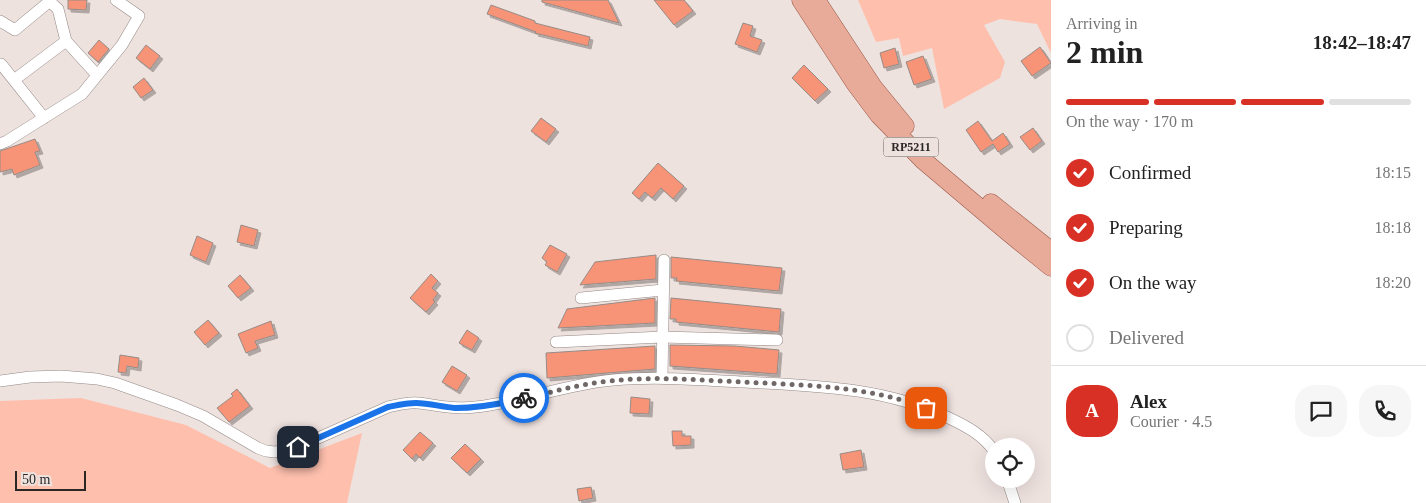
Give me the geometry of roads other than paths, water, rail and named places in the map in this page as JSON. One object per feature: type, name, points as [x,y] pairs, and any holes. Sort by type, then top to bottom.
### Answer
[{"type":"main road","name":"RP5211","points":[[801,0],[855,83],[879,116],[924,161],[1051,266]]},
{"type":"main road","name":"RP5211","points":[[816,0],[873,87],[895,116],[951,170],[1051,251]]},
{"type":"street","points":[[0,144],[82,94],[98,75],[122,45],[139,16],[116,0]]},
{"type":"street","points":[[0,21],[15,30],[49,1],[58,9],[66,41],[98,75]]},
{"type":"street","points":[[14,80],[66,41]]},
{"type":"street","points":[[1,64],[44,118]]},
{"type":"street","points":[[662,378],[664,260]]},
{"type":"street","points":[[581,298],[663,290]]},
{"type":"street","points":[[556,342],[662,337],[777,340]]},
{"type":"street","points":[[0,381],[30,377],[61,376],[97,379],[115,383],[203,416],[258,448],[275,452],[298,447],[388,407],[417,403],[451,408],[472,408],[496,405],[581,384],[612,380],[662,378],[835,388],[887,396],[913,403],[968,427],[985,442]]},
{"type":"street","points":[[1010,488],[1015,503]]}]
